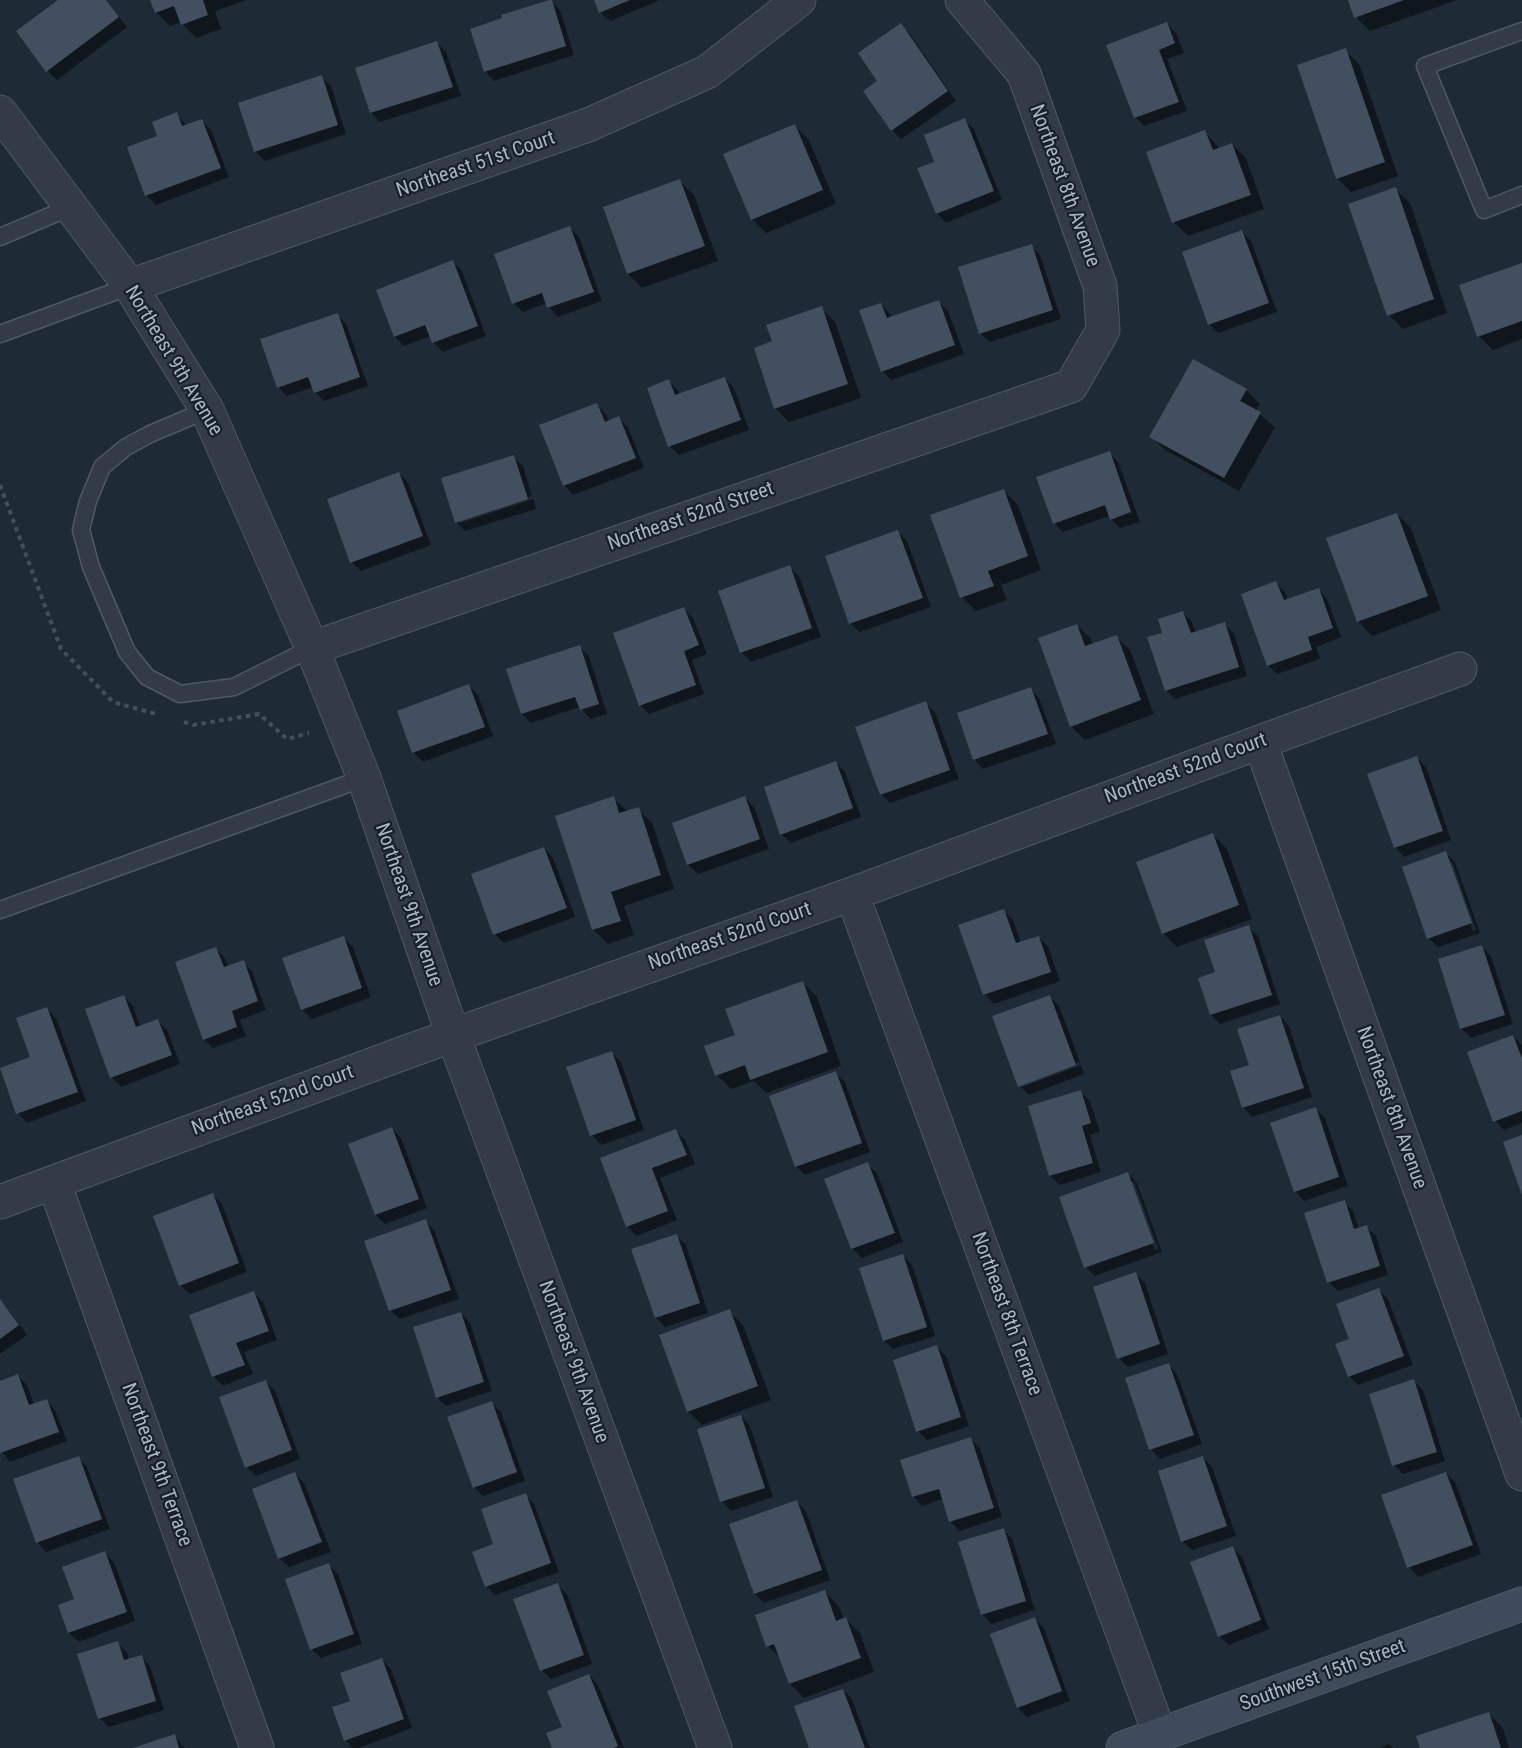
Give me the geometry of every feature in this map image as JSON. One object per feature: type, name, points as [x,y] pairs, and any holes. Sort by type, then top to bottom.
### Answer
[{"type":"street","name":"Northeast 51st Court","points":[[130,286],[588,125],[707,72],[799,0]]},
{"type":"street","name":"Northeast 8th Avenue","points":[[962,0],[1024,74],[1100,286],[1103,330],[1071,386]]},
{"type":"street","name":"Northeast 9th Avenue","points":[[0,112],[130,286],[207,410],[312,648],[364,778],[453,1035],[715,1748]]},
{"type":"street","name":"Northeast 52nd Street","points":[[312,648],[1071,386]]},
{"type":"street","name":"Northeast 52nd Court","points":[[0,1202],[453,1035],[852,894],[1460,669]]},
{"type":"street","name":"Northeast 8th Avenue","points":[[1260,742],[1522,1474]]},
{"type":"street","name":"Northeast 8th Terrace","points":[[852,894],[1160,1735]]},
{"type":"street","name":"Northeast 9th Terrace","points":[[54,1183],[257,1748]]},
{"type":"street","name":"Southwest 15th Street","points":[[1124,1748],[1522,1604]]},
{"type":"lane","points":[[1522,31],[1425,66],[1484,210],[1522,195]]},
{"type":"lane","points":[[0,237],[71,207]]},
{"type":"lane","points":[[0,334],[130,286]]},
{"type":"lane","points":[[207,410],[150,434],[126,447],[102,467],[88,501],[81,530],[91,567],[127,652],[147,676],[180,694],[234,687],[312,648]]},
{"type":"lane","points":[[0,910],[364,778]]},
{"type":"building","points":[[58,0],[106,0],[119,17],[46,72],[16,31]]},
{"type":"building","points":[[150,0],[203,0],[208,15],[181,25],[174,6],[155,13]]},
{"type":"building","points":[[552,0],[566,46],[484,72],[470,29],[502,18],[501,15]]},
{"type":"building","points":[[594,0],[630,0],[599,13]]},
{"type":"building","points":[[1348,0],[1404,0],[1354,18]]},
{"type":"building","points":[[1167,22],[1175,43],[1159,50],[1179,102],[1134,118],[1106,45]]},
{"type":"building","points":[[901,23],[948,91],[891,131],[863,91],[877,81],[858,53]]},
{"type":"building","points":[[437,41],[453,87],[370,113],[355,68]]},
{"type":"building","points":[[1346,48],[1385,162],[1336,179],[1297,65]]},
{"type":"building","points":[[322,75],[338,125],[254,152],[238,103]]},
{"type":"building","points":[[177,112],[182,126],[202,119],[221,168],[145,196],[127,147],[157,136],[152,122]]},
{"type":"building","points":[[965,118],[994,191],[936,214],[917,168],[934,162],[924,135]]},
{"type":"building","points":[[795,124],[823,190],[751,220],[723,154]]},
{"type":"building","points":[[1205,130],[1213,150],[1232,143],[1251,195],[1172,223],[1146,152]]},
{"type":"building","points":[[680,179],[705,246],[627,274],[603,207]]},
{"type":"building","points":[[1396,187],[1434,299],[1387,316],[1348,204]]},
{"type":"building","points":[[570,226],[594,292],[547,308],[542,293],[512,304],[494,254]]},
{"type":"building","points":[[1242,230],[1269,303],[1208,325],[1182,252]]},
{"type":"building","points":[[1032,244],[1053,310],[979,334],[958,267]]},
{"type":"building","points":[[453,260],[478,326],[432,343],[425,325],[394,337],[376,290]]},
{"type":"building","points":[[1522,263],[1522,321],[1477,337],[1459,285]]},
{"type":"building","points":[[939,300],[955,345],[881,372],[859,310],[881,303],[887,318]]},
{"type":"building","points":[[822,306],[848,384],[774,409],[754,348],[772,341],[766,325]]},
{"type":"building","points":[[338,313],[360,377],[314,393],[308,377],[277,388],[260,339]]},
{"type":"building","points":[[1193,359],[1247,389],[1240,401],[1261,412],[1224,478],[1149,437]]},
{"type":"building","points":[[725,377],[741,420],[668,447],[647,388],[669,379],[675,395]]},
{"type":"building","points":[[597,403],[605,422],[619,416],[636,458],[563,486],[539,425]]},
{"type":"building","points":[[1110,451],[1131,512],[1110,520],[1105,505],[1053,524],[1036,477]]},
{"type":"building","points":[[514,455],[528,499],[455,523],[441,478]]},
{"type":"building","points":[[399,472],[423,536],[350,563],[327,499]]},
{"type":"building","points":[[1004,489],[1028,556],[988,571],[994,586],[960,598],[930,515]]},
{"type":"building","points":[[1397,513],[1428,596],[1357,622],[1326,538]]},
{"type":"building","points":[[898,530],[923,598],[849,624],[825,556]]},
{"type":"building","points":[[790,565],[812,628],[740,653],[718,591]]},
{"type":"building","points":[[1276,581],[1284,600],[1319,588],[1333,628],[1308,637],[1312,650],[1267,666],[1241,594]]},
{"type":"building","points":[[684,607],[699,645],[684,651],[696,685],[639,706],[613,633]]},
{"type":"building","points":[[1183,611],[1191,633],[1225,622],[1239,667],[1165,691],[1147,637],[1162,633],[1158,619]]},
{"type":"building","points":[[1077,624],[1085,646],[1117,635],[1141,700],[1070,727],[1038,638]]},
{"type":"building","points":[[580,645],[599,704],[580,710],[575,697],[521,714],[506,669]]},
{"type":"building","points":[[469,684],[485,727],[412,753],[397,711]]},
{"type":"building","points":[[1031,687],[1048,734],[973,760],[957,713]]},
{"type":"building","points":[[926,701],[950,770],[880,795],[855,727]]},
{"type":"building","points":[[1417,756],[1443,831],[1394,848],[1367,774]]},
{"type":"building","points":[[836,761],[853,808],[780,835],[764,787]]},
{"type":"building","points":[[614,796],[619,813],[639,807],[661,875],[611,892],[621,921],[592,930],[555,816]]},
{"type":"building","points":[[745,796],[760,839],[687,865],[672,823]]},
{"type":"building","points":[[1213,833],[1239,905],[1162,934],[1136,862]]},
{"type":"building","points":[[544,847],[567,908],[493,935],[471,874]]},
{"type":"building","points":[[1446,851],[1472,923],[1427,939],[1402,867]]},
{"type":"building","points":[[1004,909],[1016,943],[1039,936],[1051,972],[983,995],[958,925]]},
{"type":"building","points":[[1249,925],[1272,995],[1210,1015],[1198,978],[1215,972],[1204,940]]},
{"type":"building","points":[[344,936],[362,988],[301,1010],[282,958]]},
{"type":"building","points":[[1482,945],[1505,1015],[1460,1029],[1438,959]]},
{"type":"building","points":[[216,947],[224,967],[244,960],[258,1001],[232,1011],[237,1027],[203,1040],[175,962]]},
{"type":"building","points":[[803,981],[828,1052],[750,1080],[745,1065],[715,1076],[704,1046],[735,1035],[725,1009]]},
{"type":"building","points":[[124,995],[136,1027],[158,1019],[172,1055],[110,1078],[85,1009]]},
{"type":"building","points":[[1050,995],[1076,1065],[1018,1087],[992,1016]]},
{"type":"building","points":[[47,1007],[78,1092],[16,1114],[0,1068],[30,1057],[16,1018]]},
{"type":"building","points":[[1280,1015],[1304,1088],[1242,1108],[1230,1071],[1249,1065],[1237,1029]]},
{"type":"building","points":[[1513,1035],[1522,1058],[1522,1111],[1493,1122],[1467,1052]]},
{"type":"building","points":[[612,1051],[636,1120],[590,1136],[566,1067]]},
{"type":"building","points":[[836,1071],[862,1143],[795,1167],[769,1096]]},
{"type":"building","points":[[1081,1090],[1091,1123],[1082,1126],[1093,1163],[1049,1176],[1028,1106]]},
{"type":"building","points":[[1316,1107],[1339,1177],[1294,1192],[1270,1123]]},
{"type":"building","points":[[392,1127],[419,1199],[375,1215],[348,1144]]},
{"type":"building","points":[[676,1129],[687,1155],[652,1168],[668,1211],[626,1227],[600,1158]]},
{"type":"building","points":[[1522,1135],[1522,1195],[1503,1142]]},
{"type":"building","points":[[868,1162],[895,1233],[851,1249],[824,1179]]},
{"type":"building","points":[[1128,1172],[1154,1243],[1084,1268],[1059,1197]]},
{"type":"building","points":[[213,1193],[239,1263],[179,1286],[153,1216]]},
{"type":"building","points":[[1345,1200],[1354,1229],[1367,1225],[1380,1266],[1327,1283],[1304,1213]]},
{"type":"building","points":[[426,1219],[451,1290],[389,1311],[364,1241]]},
{"type":"building","points":[[677,1234],[700,1303],[655,1318],[631,1249]]},
{"type":"building","points":[[903,1254],[927,1327],[883,1341],[859,1268]]},
{"type":"building","points":[[1136,1272],[1160,1344],[1117,1359],[1093,1287]]},
{"type":"building","points":[[1379,1288],[1404,1356],[1348,1377],[1335,1344],[1349,1339],[1336,1304]]},
{"type":"building","points":[[254,1291],[269,1331],[236,1343],[245,1365],[212,1377],[189,1315]]},
{"type":"building","points":[[0,1299],[19,1325],[0,1339]]},
{"type":"building","points":[[730,1309],[758,1386],[687,1412],[659,1335]]},
{"type":"building","points":[[461,1312],[484,1382],[436,1398],[413,1327]]},
{"type":"building","points":[[937,1345],[961,1417],[916,1432],[893,1360]]},
{"type":"building","points":[[1169,1363],[1194,1435],[1149,1450],[1125,1378]]},
{"type":"building","points":[[18,1374],[29,1405],[47,1399],[59,1432],[0,1453],[0,1381]]},
{"type":"building","points":[[1414,1379],[1437,1452],[1392,1466],[1369,1394]]},
{"type":"building","points":[[266,1380],[292,1450],[245,1468],[219,1397]]},
{"type":"building","points":[[492,1401],[517,1472],[473,1488],[447,1417]]},
{"type":"building","points":[[741,1415],[765,1488],[720,1502],[697,1429]]},
{"type":"building","points":[[971,1437],[994,1508],[949,1522],[939,1489],[912,1497],[900,1460]]},
{"type":"building","points":[[79,1456],[102,1519],[36,1543],[13,1479]]},
{"type":"building","points":[[1203,1456],[1227,1526],[1181,1542],[1158,1471]]},
{"type":"building","points":[[295,1472],[322,1542],[278,1559],[252,1489]]},
{"type":"building","points":[[1446,1472],[1473,1545],[1407,1568],[1381,1495]]},
{"type":"building","points":[[526,1493],[551,1563],[485,1587],[472,1552],[493,1544],[481,1509]]},
{"type":"building","points":[[797,1500],[822,1570],[754,1594],[729,1524]]},
{"type":"building","points":[[1004,1528],[1026,1601],[981,1615],[958,1542]]},
{"type":"building","points":[[1233,1546],[1261,1620],[1218,1637],[1190,1562]]},
{"type":"building","points":[[105,1551],[127,1612],[68,1633],[58,1605],[74,1599],[62,1567]]},
{"type":"building","points":[[329,1563],[354,1634],[310,1650],[285,1579]]},
{"type":"building","points":[[558,1583],[584,1655],[540,1671],[513,1599]]},
{"type":"building","points":[[825,1590],[836,1621],[846,1617],[861,1658],[789,1684],[774,1644],[766,1647],[755,1615]]},
{"type":"building","points":[[1035,1617],[1062,1691],[1017,1708],[990,1634]]},
{"type":"building","points":[[118,1641],[124,1660],[142,1655],[156,1701],[98,1719],[77,1654]]},
{"type":"building","points":[[382,1658],[404,1719],[344,1741],[332,1707],[350,1701],[340,1673]]},
{"type":"building","points":[[589,1674],[618,1746],[614,1748],[552,1748],[546,1733],[562,1727],[547,1691]]},
{"type":"building","points":[[843,1689],[865,1748],[809,1748],[794,1706]]},
{"type":"building","points":[[1489,1712],[1501,1748],[1420,1748],[1416,1736]]},
{"type":"building","points":[[175,1734],[179,1748],[133,1748]]}]
